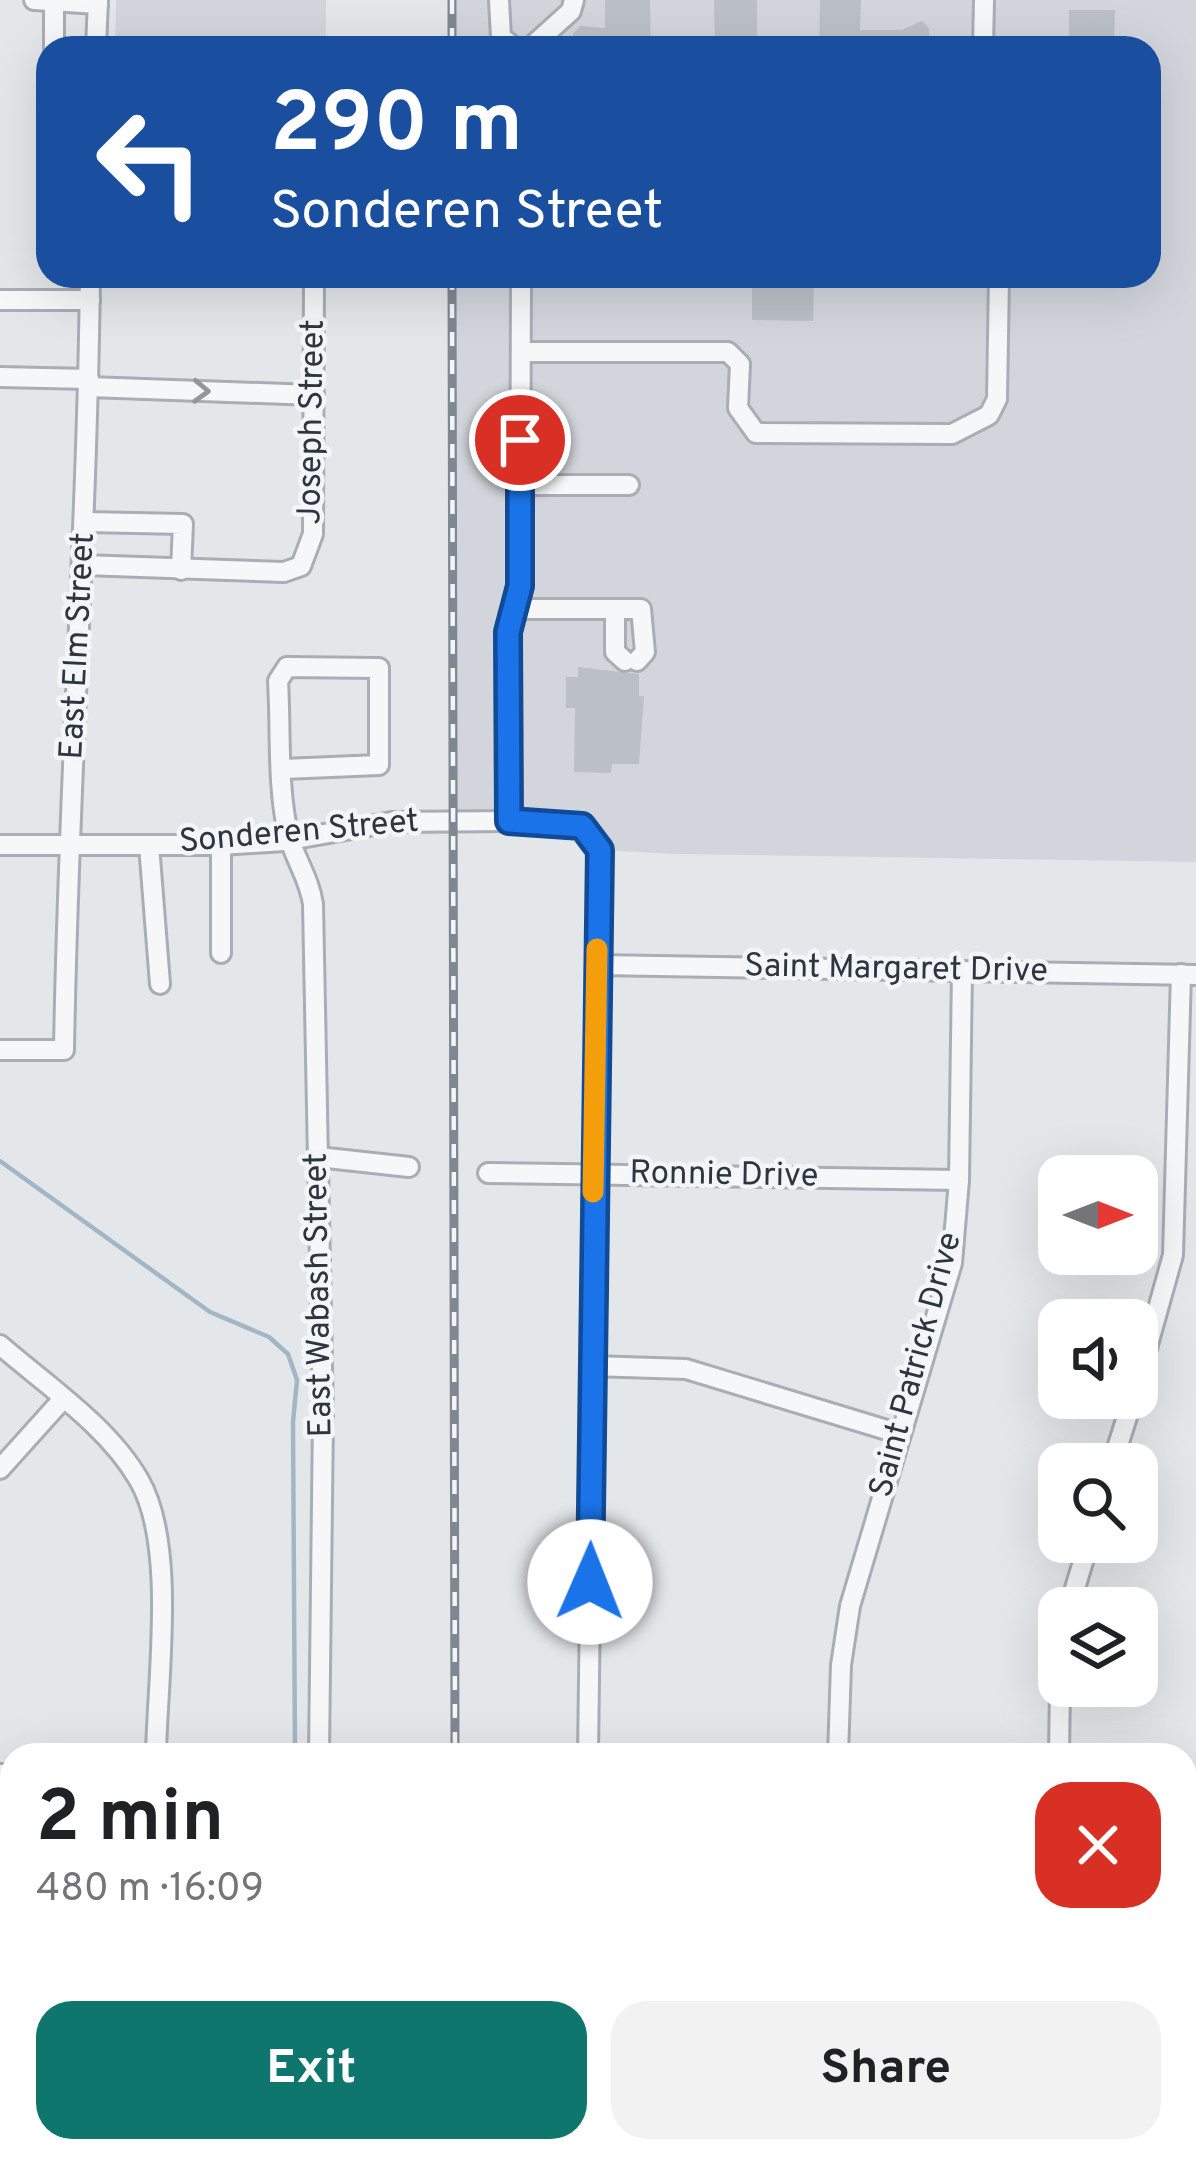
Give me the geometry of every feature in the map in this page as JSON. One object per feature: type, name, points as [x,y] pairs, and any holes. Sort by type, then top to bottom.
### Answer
[{"type":"street","points":[[34,0],[98,2],[97,36]]},
{"type":"street","points":[[499,0],[501,36]]},
{"type":"street","points":[[543,36],[571,11],[574,0]]},
{"type":"street","points":[[983,36],[984,0]]},
{"type":"street","points":[[54,2],[54,36]]},
{"type":"street","name":"East Elm Street","points":[[4,1056],[64,1050],[68,845],[86,522],[90,288]]},
{"type":"street","name":"Joseph Street","points":[[181,570],[284,572],[301,566],[313,535],[314,288]]},
{"type":"street","points":[[509,821],[508,632],[517,609],[521,288]]},
{"type":"street","points":[[521,352],[728,352],[740,364],[738,409],[756,433],[952,434],[989,415],[998,399],[999,288]]},
{"type":"street","points":[[0,300],[90,300]]},
{"type":"street","points":[[0,377],[314,395]]},
{"type":"street","points":[[520,484],[628,485]]},
{"type":"street","points":[[83,565],[181,570],[182,524],[86,522]]},
{"type":"street","points":[[517,609],[614,609],[641,609],[645,652],[632,661],[614,652],[614,609]]},
{"type":"street","name":"East Wabash Street","points":[[284,769],[380,765],[379,668],[287,667],[280,672],[284,769],[290,840],[309,877],[314,904],[323,1417],[319,1743]]},
{"type":"street","name":"Sonderen Street","points":[[0,845],[221,845],[290,840],[391,822],[570,822],[594,837],[600,850],[597,965]]},
{"type":"street","points":[[148,845],[160,985]]},
{"type":"street","points":[[220,953],[221,845]]},
{"type":"street","points":[[588,1743],[597,965]]},
{"type":"street","name":"Saint Margaret Drive","points":[[597,965],[1189,975]]},
{"type":"street","name":"Saint Patrick Drive","points":[[838,1743],[841,1665],[850,1606],[952,1263],[959,1180],[962,971]]},
{"type":"street","points":[[1158,1309],[1173,1255],[1189,975]]},
{"type":"street","points":[[318,1157],[410,1167]]},
{"type":"street","name":"Ronnie Drive","points":[[488,1173],[959,1180]]},
{"type":"street","points":[[0,1345],[114,1447],[141,1482],[155,1524],[159,1587],[155,1743]]},
{"type":"street","points":[[592,1366],[686,1370],[900,1434]]},
{"type":"street","points":[[0,1469],[63,1400]]},
{"type":"street","points":[[1059,1743],[1060,1707]]},
{"type":"shaded area","points":[[116,0],[326,0],[326,36],[115,36]]},
{"type":"shaded area","points":[[452,0],[1196,0],[1196,862],[600,850],[582,826],[452,821],[452,288],[1161,288],[1161,36],[452,36]]},
{"type":"building","points":[[605,0],[650,0],[651,36],[573,36],[580,26],[605,28]]},
{"type":"building","points":[[714,0],[757,0],[757,36],[715,36]]},
{"type":"building","points":[[820,0],[861,0],[860,30],[902,30],[922,21],[929,36],[819,36]]},
{"type":"building","points":[[1069,10],[1115,10],[1114,36],[1069,36]]},
{"type":"building","points":[[752,288],[814,288],[813,321],[752,320]]},
{"type":"building","points":[[578,667],[639,674],[639,696],[644,696],[639,764],[612,764],[611,773],[574,772],[575,708],[566,708],[566,677],[578,677]]},
{"type":"waterway","points":[[0,1161],[210,1312],[269,1337],[288,1354],[297,1380],[293,1422],[295,1743]]},
{"type":"railway","points":[[452,0],[452,36]]},
{"type":"railway","points":[[452,288],[455,1743]]},
{"type":"slow traffic","points":[[593,1192],[597,949]]},
{"type":"route","points":[[520,440],[520,586],[508,632],[509,821],[570,822],[594,837],[600,850],[590,1582]]}]
